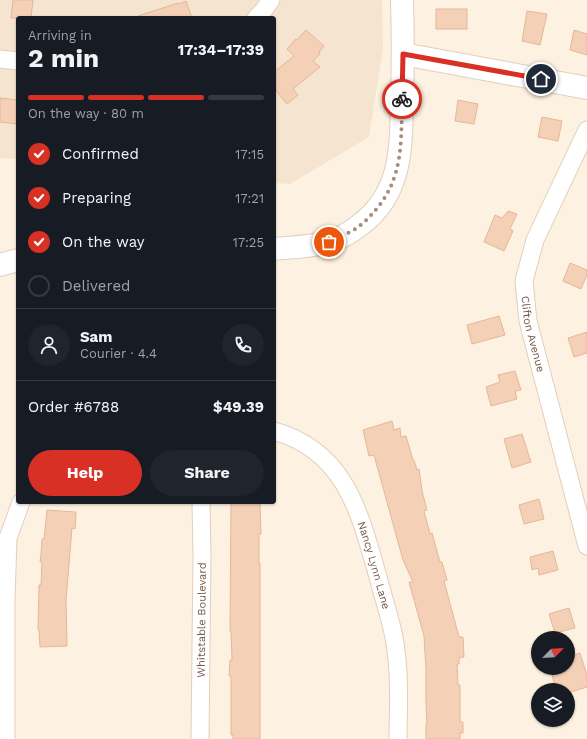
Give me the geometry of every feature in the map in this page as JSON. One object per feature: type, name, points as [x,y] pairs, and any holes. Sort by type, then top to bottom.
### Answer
[{"type":"street","points":[[258,16],[271,0]]},
{"type":"street","points":[[276,248],[329,242],[350,233],[368,219],[382,203],[392,185],[401,146],[403,54],[402,0]]},
{"type":"street","points":[[403,54],[587,88]]},
{"type":"street","points":[[0,59],[16,61]]},
{"type":"street","name":"Clifton Avenue","points":[[587,130],[535,240],[524,281],[528,321],[587,546]]},
{"type":"street","points":[[0,265],[16,261]]},
{"type":"street","name":"Nancy Lynn Lane","points":[[276,432],[288,435],[320,454],[335,470],[351,495],[363,526],[393,631],[397,660],[398,739]]},
{"type":"street","points":[[6,739],[3,600],[8,538],[20,504]]},
{"type":"street","name":"Whitstable Boulevard","points":[[200,739],[202,504]]},
{"type":"shaded area","points":[[0,0],[382,0],[383,49],[369,137],[290,184],[276,183],[276,16],[16,16],[16,159],[0,158]]},
{"type":"building","points":[[13,0],[33,0],[31,16],[16,16],[16,18],[11,18]]},
{"type":"building","points":[[186,1],[191,16],[138,16],[178,3],[179,4]]},
{"type":"building","points":[[436,9],[467,9],[467,29],[436,29]]},
{"type":"building","points":[[527,11],[547,14],[540,45],[522,41]]},
{"type":"building","points":[[306,30],[324,46],[319,52],[320,54],[313,61],[320,67],[293,89],[298,95],[287,104],[276,90],[276,70],[294,56],[287,49],[296,39],[297,40]]},
{"type":"building","points":[[574,30],[587,34],[587,55],[570,50]]},
{"type":"building","points":[[0,98],[16,100],[16,124],[0,122]]},
{"type":"building","points":[[458,100],[478,104],[474,124],[455,121]]},
{"type":"building","points":[[542,117],[562,121],[558,141],[538,137]]},
{"type":"building","points":[[508,211],[517,214],[510,229],[513,231],[504,251],[484,242],[495,215],[502,218]]},
{"type":"building","points":[[570,263],[587,270],[587,275],[581,289],[563,281]]},
{"type":"building","points":[[499,316],[505,335],[472,344],[467,325]]},
{"type":"building","points":[[587,332],[587,353],[574,357],[568,338]]},
{"type":"building","points":[[515,371],[521,390],[515,391],[517,399],[491,406],[486,387],[500,382],[498,375]]},
{"type":"building","points":[[392,421],[394,430],[400,428],[401,437],[406,436],[413,460],[417,470],[419,469],[422,491],[427,510],[424,511],[430,534],[432,533],[440,562],[442,562],[447,580],[444,581],[459,637],[463,637],[464,657],[459,658],[459,664],[457,664],[458,685],[460,685],[460,722],[463,722],[463,733],[460,733],[460,739],[426,739],[426,670],[424,636],[409,582],[413,582],[403,560],[374,455],[369,456],[363,430]]},
{"type":"building","points":[[522,434],[531,462],[512,468],[504,439]]},
{"type":"building","points":[[539,499],[544,519],[524,524],[519,505]]},
{"type":"building","points":[[231,504],[260,504],[260,739],[233,739],[233,735],[231,735],[231,676],[229,676],[230,660],[232,660],[230,631]]},
{"type":"building","points":[[47,510],[76,512],[75,529],[72,528],[66,600],[67,646],[40,647],[38,630],[39,585],[41,585],[42,562],[40,562]]},
{"type":"building","points":[[553,551],[558,570],[539,575],[538,568],[532,570],[530,557]]},
{"type":"building","points":[[569,608],[575,628],[563,631],[554,631],[549,614]]},
{"type":"building","points":[[580,653],[587,675],[587,687],[575,691],[575,683],[554,683],[552,675],[575,675],[575,655]]},
{"type":"way so far","points":[[329,242],[350,233],[368,219],[382,203],[392,185],[401,146],[402,99]]},
{"type":"route","points":[[402,99],[403,54],[541,79]]}]
